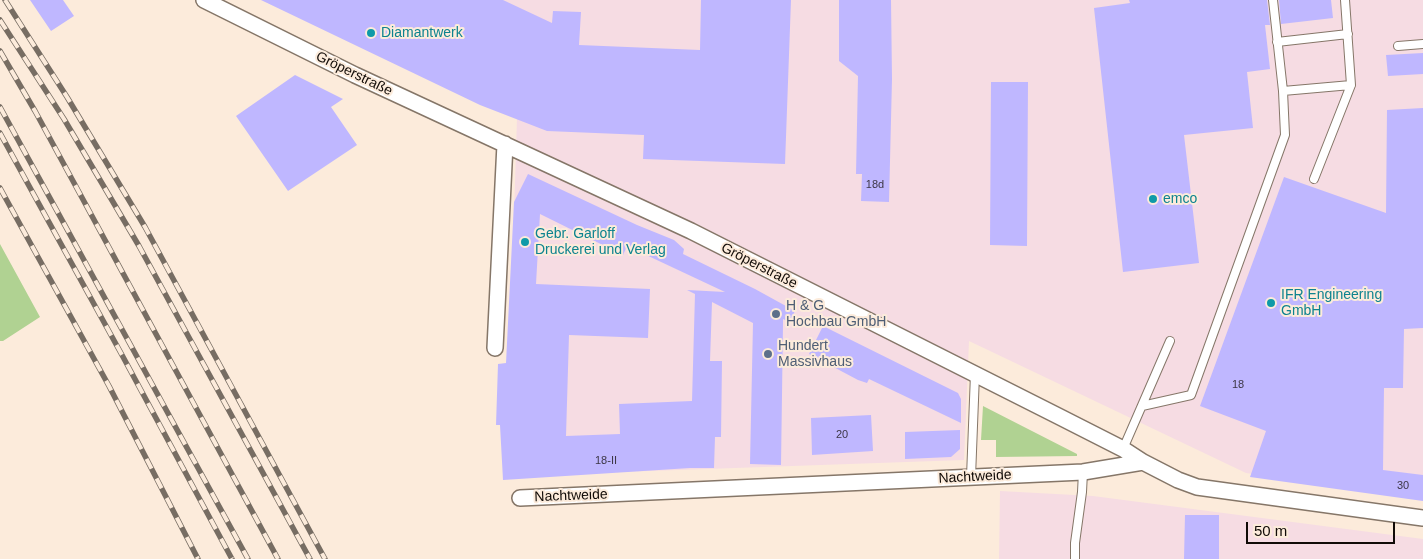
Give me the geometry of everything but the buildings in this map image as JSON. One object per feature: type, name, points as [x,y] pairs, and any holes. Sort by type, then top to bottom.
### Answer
[{"type":"street","name":"Gröperstraße","points":[[204,0],[355,75],[691,231],[1123,449],[1144,462]]},
{"type":"street","points":[[495,348],[505,144]]},
{"type":"street","points":[[1144,462],[1178,480],[1197,487],[1423,518]]},
{"type":"street","name":"Nachtweide","points":[[520,498],[1083,472],[1144,462]]},
{"type":"lane","points":[[1142,406],[1191,395],[1284,136],[1283,91],[1273,0]]},
{"type":"lane","points":[[1314,179],[1351,85],[1345,0]]},
{"type":"lane","points":[[1277,42],[1348,34]]},
{"type":"lane","points":[[1398,46],[1423,44]]},
{"type":"lane","points":[[1283,91],[1351,85]]},
{"type":"lane","points":[[1123,449],[1170,341]]},
{"type":"lane","points":[[971,477],[975,374]]},
{"type":"lane","points":[[1075,559],[1083,472]]},
{"type":"shaded area","points":[[261,0],[1423,0],[1423,499],[1246,473],[969,341],[964,460],[506,476],[517,118]]},
{"type":"shaded area","points":[[1000,491],[1093,496],[1423,539],[1423,559],[999,559]]},
{"type":"green space","points":[[0,244],[40,317],[3,341],[0,341]]},
{"type":"green space","points":[[983,406],[1077,454],[1077,456],[996,457],[996,440],[981,440]]},
{"type":"railway","points":[[5,0],[67,97],[145,227],[325,559]]},
{"type":"railway","points":[[0,20],[64,119],[139,246],[310,559]]},
{"type":"railway","points":[[0,51],[35,111],[278,559]]},
{"type":"railway","points":[[0,107],[248,559]]},
{"type":"railway","points":[[0,133],[232,559]]},
{"type":"railway","points":[[0,188],[109,386],[198,559]]},
{"type":"place","name":"Diamantwerk","points":[[371,33]]},
{"type":"place","name":"emco","points":[[1153,199]]},
{"type":"place","name":"Gebr. Garloff Druckerei und Verlag","points":[[525,242]]},
{"type":"place","name":"IFR Engineering GmbH","points":[[1271,303]]},
{"type":"place","name":"H & G Hochbau GmbH","points":[[776,314]]},
{"type":"place","name":"Hundert Massivhaus","points":[[768,354]]}]
